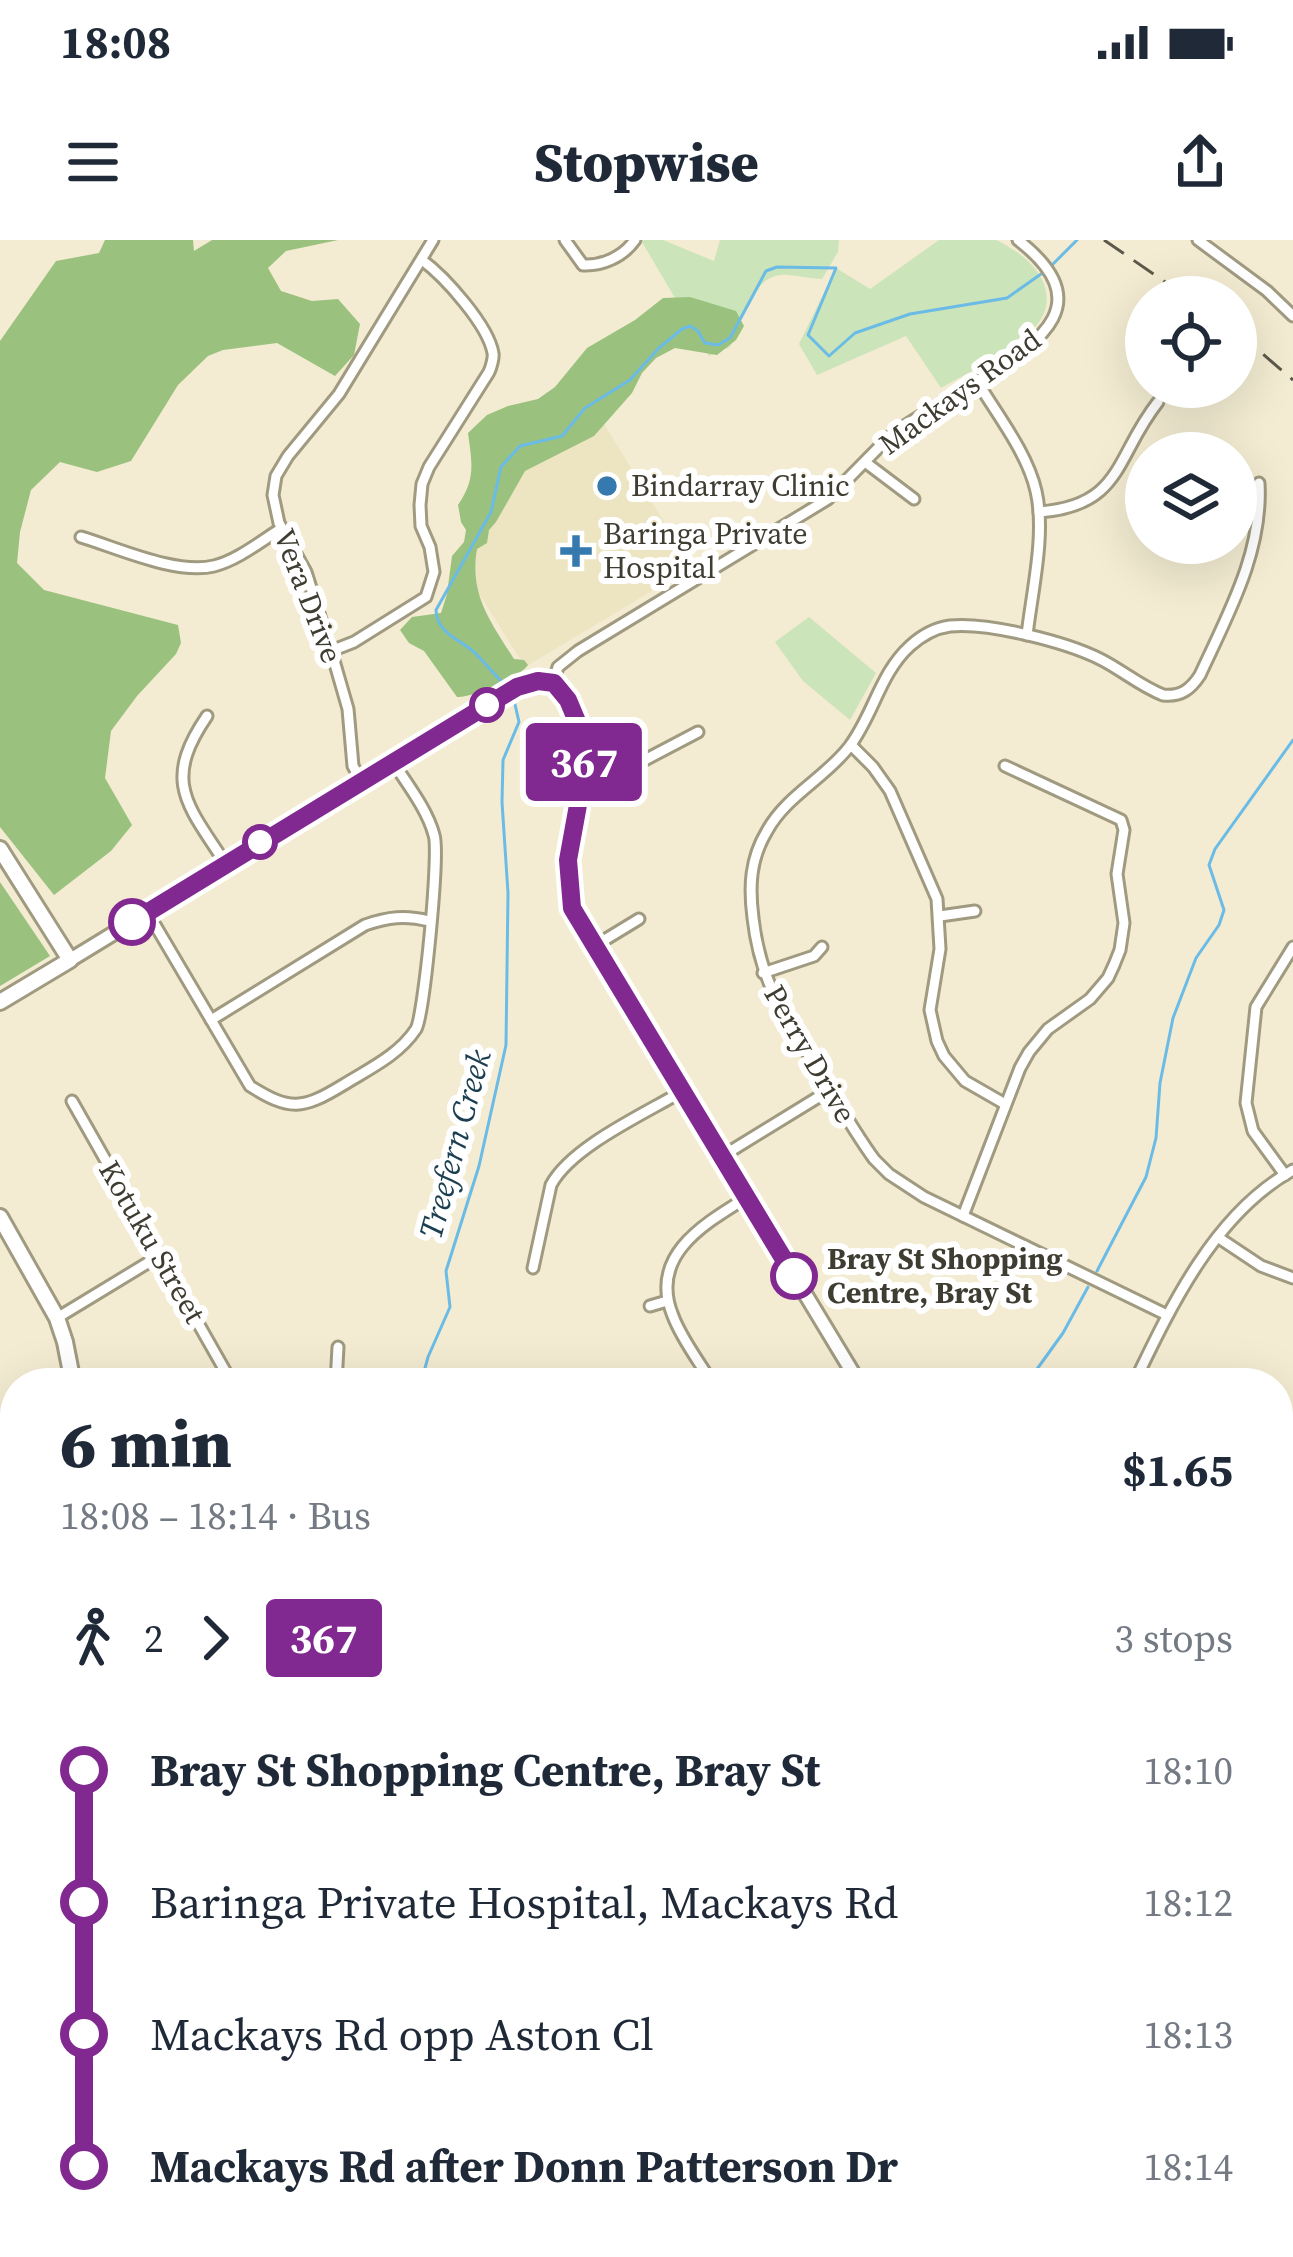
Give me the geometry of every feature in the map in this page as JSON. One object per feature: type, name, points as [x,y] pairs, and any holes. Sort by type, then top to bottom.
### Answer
[{"type":"main road","points":[[0,850],[70,960],[0,1002]]},
{"type":"main road","points":[[0,1217],[57,1318],[71,1368]]},
{"type":"street","name":"Vera Drive","points":[[362,780],[353,766],[348,710],[331,652],[306,572],[282,528],[273,495],[276,476],[288,456],[339,394],[434,240]]},
{"type":"street","points":[[565,240],[583,266],[600,266],[635,240]]},
{"type":"street","name":"Mackays Road","points":[[554,683],[558,667],[578,651],[828,500],[902,427],[1041,338],[1056,312],[1057,298],[1048,271],[1018,240]]},
{"type":"street","points":[[1198,240],[1293,316]]},
{"type":"street","points":[[331,652],[426,596],[434,572],[421,526],[422,484],[490,372],[494,355],[451,284],[422,260]]},
{"type":"street","points":[[976,382],[1022,457],[1036,492],[1039,512],[1027,635]]},
{"type":"street","points":[[1039,512],[1073,508],[1100,492],[1121,466],[1153,408]]},
{"type":"street","points":[[865,462],[914,499]]},
{"type":"street","name":"Perry Drive","points":[[1167,1315],[924,1197],[889,1174],[862,1142],[780,1008],[764,973],[755,940],[751,872],[761,840],[778,814],[851,745],[892,667],[929,632],[950,626],[1027,635],[1079,650],[1163,695],[1189,690],[1250,560],[1261,508],[1259,483]]},
{"type":"street","points":[[81,537],[188,568],[214,566],[237,557],[282,528]]},
{"type":"street","points":[[70,960],[510,691],[538,681],[554,683],[568,700],[584,738],[584,772],[568,860],[572,908],[850,1368]]},
{"type":"street","points":[[206,716],[185,753],[182,793],[225,863]]},
{"type":"street","points":[[584,772],[640,763],[698,732]]},
{"type":"street","points":[[851,745],[890,791],[933,885],[940,916],[930,1010],[937,1041],[965,1081],[1005,1104]]},
{"type":"street","points":[[148,913],[250,1086],[276,1102],[299,1105],[325,1096],[401,1048],[419,1024],[424,1002],[436,838],[393,762]]},
{"type":"street","points":[[963,1216],[1020,1068],[1038,1040],[1090,999],[1108,978],[1123,936],[1117,865],[1124,830],[1116,816],[1005,766]]},
{"type":"street","points":[[940,916],[975,911]]},
{"type":"street","points":[[211,1020],[365,925],[388,917],[429,921]]},
{"type":"street","points":[[593,947],[639,919]]},
{"type":"street","points":[[764,973],[814,956],[822,947]]},
{"type":"street","points":[[1141,1368],[1167,1315],[1219,1238],[1250,1202],[1289,1172],[1253,1131],[1246,1103],[1256,1007],[1293,947]]},
{"type":"street","points":[[721,1157],[830,1090]]},
{"type":"street","points":[[533,1268],[551,1185],[566,1164],[680,1092]]},
{"type":"street","name":"Kotuku Street","points":[[72,1101],[223,1368]]},
{"type":"street","points":[[703,1368],[668,1301],[673,1264],[687,1238],[746,1198]]},
{"type":"street","points":[[1219,1238],[1261,1266],[1293,1278]]},
{"type":"street","points":[[57,1318],[159,1256]]},
{"type":"street","points":[[650,1306],[668,1301]]},
{"type":"street","points":[[337,1368],[338,1347]]},
{"type":"shaded area","name":"Baringa Private Hospital","points":[[601,419],[692,567],[525,667],[460,563],[502,478]]},
{"type":"green space","points":[[105,240],[193,240],[194,251],[212,240],[338,240],[286,251],[268,268],[281,291],[312,301],[338,299],[360,324],[354,355],[335,376],[277,343],[208,356],[178,385],[131,461],[97,472],[60,462],[31,490],[17,563],[44,590],[178,625],[181,643],[111,731],[105,778],[132,825],[111,851],[54,895],[0,827],[0,341],[56,261],[99,253]]},
{"type":"green space","points":[[644,240],[663,240],[714,261],[720,240],[839,240],[838,252],[822,279],[781,275],[762,284],[748,303],[730,347],[709,356]]},
{"type":"green space","points":[[939,240],[996,240],[1022,256],[1038,273],[1046,293],[1036,326],[1004,353],[941,388],[906,336],[817,375],[799,344],[836,268],[870,289]]},
{"type":"green space","points":[[690,297],[736,311],[744,326],[736,340],[717,355],[675,348],[656,358],[594,436],[525,471],[489,530],[487,543],[477,549],[475,565],[479,594],[490,620],[514,659],[528,665],[495,686],[457,697],[424,651],[409,643],[400,630],[412,617],[441,613],[452,556],[464,542],[466,530],[458,505],[470,479],[468,433],[487,415],[538,399],[555,387],[587,348],[663,298]]},
{"type":"green space","points":[[809,617],[876,673],[850,720],[803,681],[775,642]]},
{"type":"green space","points":[[0,882],[50,956],[0,986]]},
{"type":"waterway","name":"Treefern Creek","points":[[1051,266],[1077,240]]},
{"type":"waterway","name":"Treefern Creek","points":[[504,684],[445,630],[436,610],[491,512],[501,467],[520,446],[562,436],[585,408],[630,380],[682,329],[690,326],[705,343],[718,345],[730,338],[766,271],[777,267],[836,268],[808,335],[829,356],[855,333],[910,314],[1007,298],[1041,274]]},
{"type":"waterway","name":"Treefern Creek","points":[[425,1368],[450,1307],[446,1271],[479,1166],[506,1045],[508,893],[502,802],[503,760],[519,722],[514,700]]},
{"type":"waterway","points":[[1097,1271],[1146,1177],[1173,1018],[1196,958],[1224,910],[1209,865],[1215,849],[1293,740]]},
{"type":"waterway","points":[[1038,1368],[1088,1287]]},
{"type":"railway","points":[[1104,240],[1156,276]]},
{"type":"railway","points":[[1257,349],[1293,380]]},
{"type":"bus line","name":"367","points":[[132,922],[524,683],[554,683],[568,700],[584,738],[584,772],[568,860],[572,908],[794,1276]]},
{"type":"place","name":"Bindarray Clinic","points":[[607,486]]},
{"type":"place","name":"Baringa Private Hospital","points":[[576,551]]},
{"type":"place","name":"Bray St Shopping Centre, Bray St","points":[[794,1276]]}]
